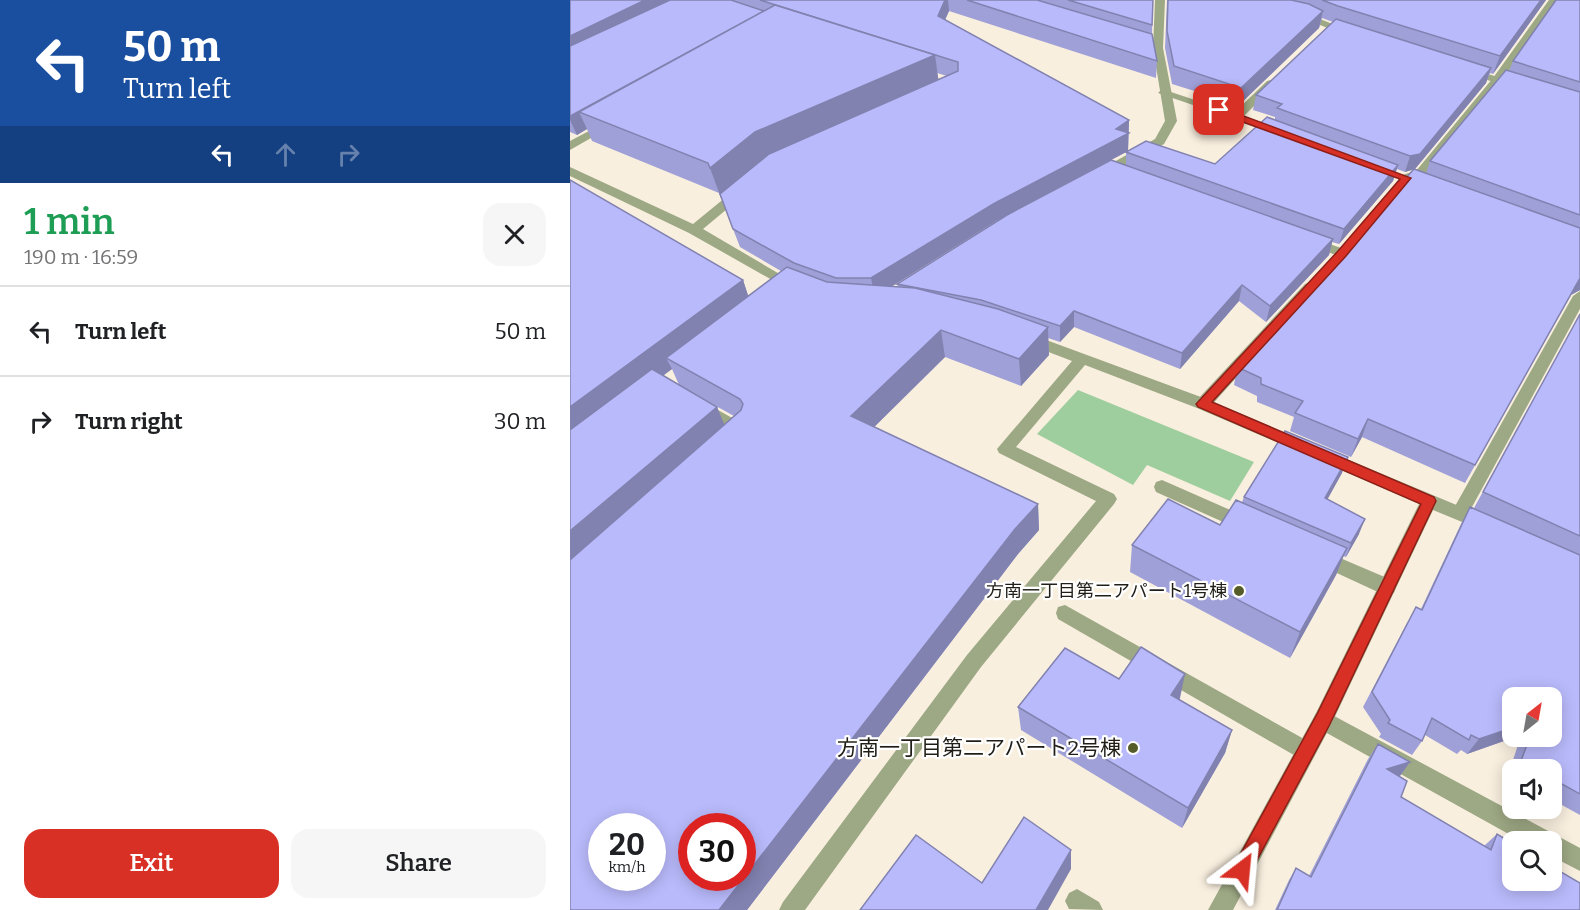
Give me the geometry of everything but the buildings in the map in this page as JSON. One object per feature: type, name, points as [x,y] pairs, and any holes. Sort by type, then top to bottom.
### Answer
[{"type":"street","points":[[1091,180],[1116,171],[1160,141],[1170,121],[1153,46],[1161,0]]},
{"type":"street","points":[[1401,176],[1420,174],[1497,80],[1554,0]]},
{"type":"street","points":[[1289,12],[1310,17],[1326,31],[1361,36]]},
{"type":"street","points":[[1452,65],[1528,90]]},
{"type":"street","points":[[1237,116],[1279,75]]},
{"type":"street","points":[[1164,93],[1237,116],[1290,136]]},
{"type":"street","points":[[570,146],[620,118]]},
{"type":"street","points":[[570,171],[694,230],[793,289]]},
{"type":"street","points":[[1401,176],[1428,187]]},
{"type":"street","points":[[1392,195],[1401,176]]},
{"type":"street","points":[[694,230],[752,181]]},
{"type":"street","points":[[1298,237],[1342,253]]},
{"type":"street","points":[[1203,404],[1318,278]]},
{"type":"street","points":[[1460,513],[1580,296]]},
{"type":"street","points":[[1016,334],[1203,404],[1500,532]]},
{"type":"street","points":[[791,910],[974,661],[1108,499],[1005,449],[1083,358]]},
{"type":"street","points":[[685,398],[744,432],[727,447]]},
{"type":"street","points":[[1162,487],[1258,530]]},
{"type":"street","points":[[1220,910],[1323,720],[1429,501]]},
{"type":"street","points":[[1301,549],[1387,588]]},
{"type":"street","points":[[1065,613],[1306,751]]},
{"type":"street","points":[[1323,720],[1526,831]]},
{"type":"street","points":[[1562,850],[1580,860]]},
{"type":"green space","points":[[1078,390],[1254,462],[1230,501],[1147,465],[1133,485],[1037,434]]},
{"type":"place","name":"方南一丁目第二アパート1号棟","points":[[1239,591]]},
{"type":"place","name":"方南一丁目第二アパート2号棟","points":[[1133,748]]},
{"type":"route","points":[[1219,110],[1406,178],[1342,253],[1203,404],[1429,501],[1323,720],[1242,870]]}]
